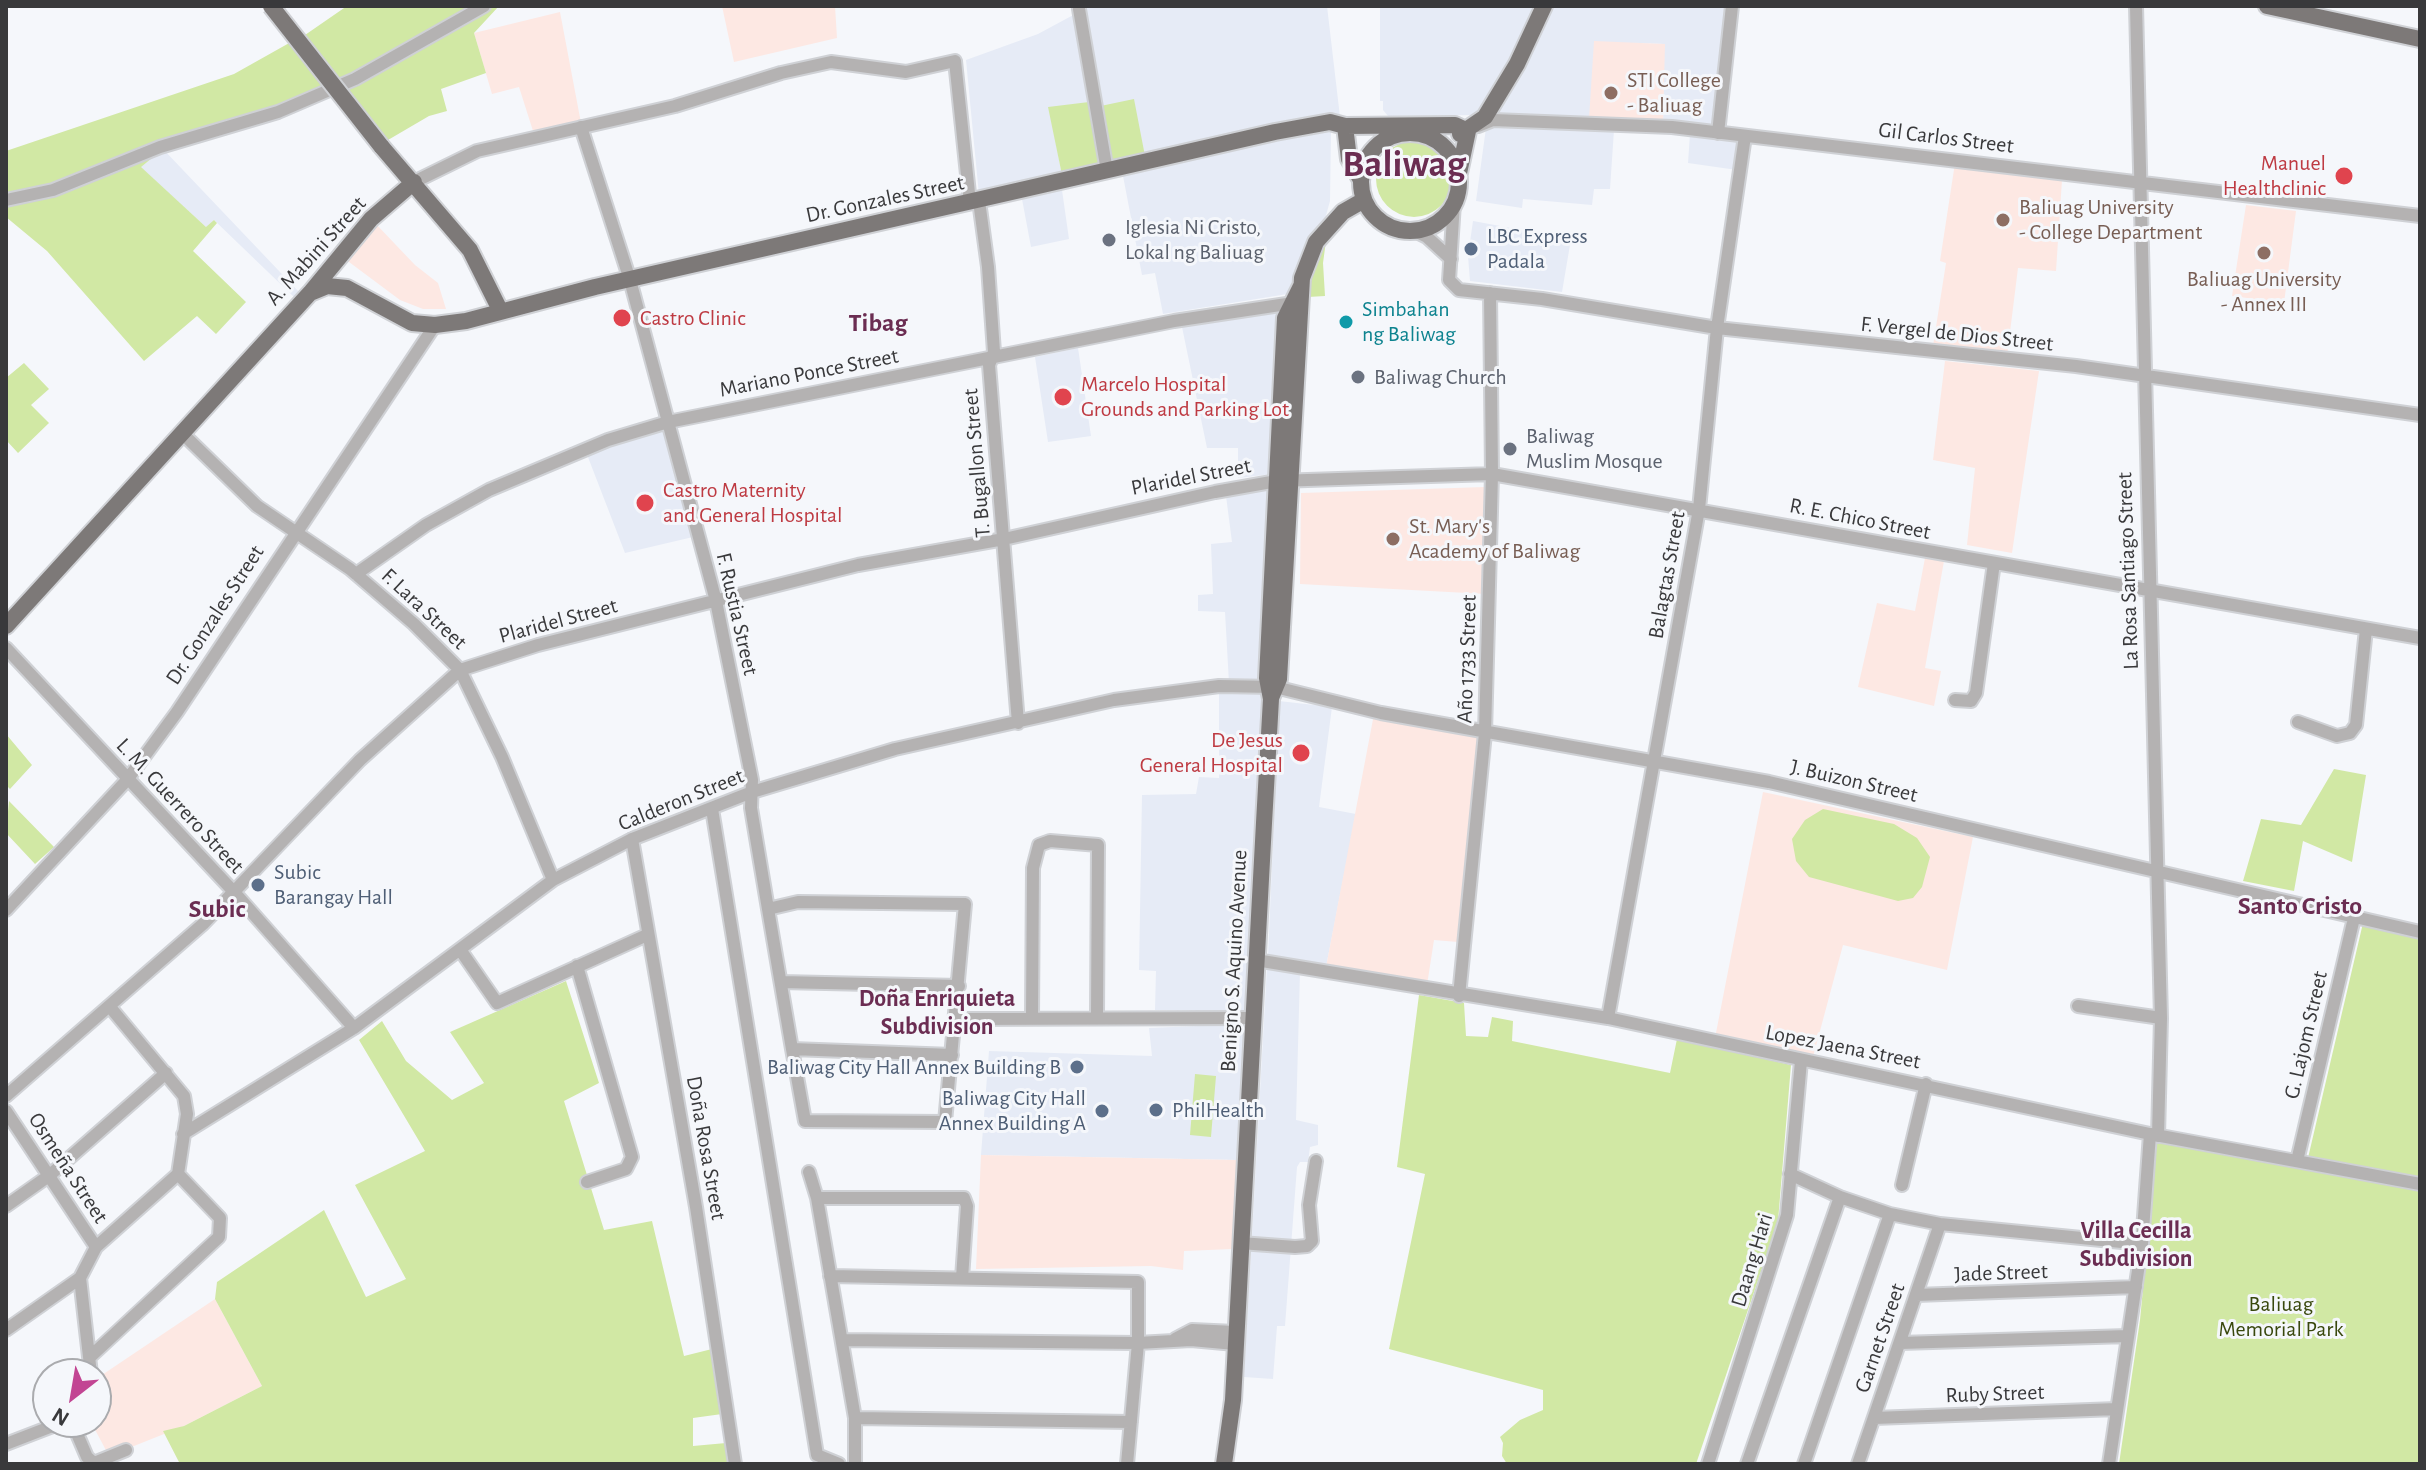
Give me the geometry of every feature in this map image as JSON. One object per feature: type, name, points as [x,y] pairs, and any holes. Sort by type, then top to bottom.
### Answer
[{"type":"main road","points":[[271,6],[381,146],[470,250],[500,310]]},
{"type":"main road","points":[[1468,131],[1454,203],[1439,221],[1413,230],[1397,228],[1381,221],[1364,200],[1361,180],[1365,159],[1380,142],[1396,137],[1455,136],[1468,131],[1485,117],[1515,68],[1544,6]]},
{"type":"main road","points":[[2267,6],[2420,39]]},
{"type":"main road","name":"Dr. Gonzales Street","points":[[310,293],[327,286],[347,288],[412,323],[435,325],[466,321],[500,310],[1275,132],[1330,122],[1345,126],[1455,125],[1468,131]]},
{"type":"main road","points":[[1345,126],[1349,159],[1361,180]]},
{"type":"main road","points":[[1427,136],[1446,148],[1459,173]]},
{"type":"main road","name":"A. Mabini Street","points":[[6,626],[310,293],[371,219],[414,182]]},
{"type":"main road","name":"Benigno S. Aquino Avenue","points":[[1224,1464],[1233,1400],[1271,691],[1279,679],[1283,481],[1298,297],[1305,265],[1316,242],[1343,212],[1364,200]]},
{"type":"street","points":[[6,200],[53,190],[160,147],[278,112],[355,79],[484,6]]},
{"type":"street","points":[[1718,133],[1732,6]]},
{"type":"street","name":"La Rosa Santiago Street","points":[[2109,1464],[2142,1244],[2154,1135],[2161,1018],[2142,375],[2136,6]]},
{"type":"street","points":[[1079,9],[1107,171]]},
{"type":"street","name":"A. Mabini Street","points":[[414,182],[477,151],[686,103],[781,73],[831,62],[906,72],[955,61]]},
{"type":"street","name":"T. Bugallon Street","points":[[955,61],[975,202],[988,267],[991,359],[1018,723]]},
{"type":"street","name":"Gil Carlos Street","points":[[1468,131],[1493,120],[1672,127],[2138,180],[2420,216]]},
{"type":"street","name":"F. Rustia Street","points":[[581,127],[630,280],[716,601],[752,780],[768,909],[805,1121],[945,1122],[952,1055]]},
{"type":"street","name":"Balagtas Street","points":[[1608,1018],[1699,509],[1717,328],[1745,136]]},
{"type":"street","points":[[1454,203],[1452,286],[1490,293]]},
{"type":"street","points":[[1413,230],[1427,237],[1451,259]]},
{"type":"street","name":"F. Vergel de Dios Street","points":[[1490,293],[1717,328],[2142,375],[2420,415]]},
{"type":"street","name":"Año 1733 Street","points":[[1459,996],[1485,733],[1492,474],[1490,293]]},
{"type":"street","name":"Mariano Ponce Street","points":[[356,574],[426,525],[489,490],[608,440],[668,422],[1298,297]]},
{"type":"street","name":"Dr. Gonzales Street","points":[[6,910],[127,780],[177,712],[435,325]]},
{"type":"street","name":"F. Lara Street","points":[[182,433],[257,506],[356,574],[460,670],[502,757],[553,880]]},
{"type":"street","name":"R. E. Chico Street","points":[[1283,481],[1492,474],[2420,638]]},
{"type":"street","name":"Plaridel Street","points":[[6,1096],[110,1007],[234,892],[360,760],[460,670],[538,645],[858,565],[1004,539],[1283,481]]},
{"type":"street","points":[[1955,700],[1971,701],[1976,693],[1994,563]]},
{"type":"street","points":[[2298,722],[2337,736],[2350,733],[2356,725],[2366,629]]},
{"type":"street","name":"L. M. Guerrero Street","points":[[6,648],[234,892],[354,1028]]},
{"type":"street","name":"Calderon Street","points":[[183,1134],[354,1028],[553,880],[632,839],[752,792],[895,749],[1114,700],[1219,686],[1271,691]]},
{"type":"street","name":"J. Buizon Street","points":[[1271,691],[1868,803],[2420,932]]},
{"type":"street","points":[[712,809],[817,1455],[839,1464]]},
{"type":"street","name":"Doña Rosa Street","points":[[632,839],[696,1207],[735,1464]]},
{"type":"street","points":[[1032,1017],[1033,868],[1039,845],[1050,841],[1098,845],[1097,1016]]},
{"type":"street","points":[[768,909],[811,902],[965,904],[952,1055],[792,1049]]},
{"type":"street","name":"G. Lajom Street","points":[[2297,1161],[2354,918]]},
{"type":"street","points":[[461,951],[497,1003],[647,935]]},
{"type":"street","name":"Lopez Jaena Street","points":[[1256,960],[1459,996],[1608,1018],[2154,1135],[2420,1184]]},
{"type":"street","points":[[577,966],[632,1157],[626,1169],[587,1182]]},
{"type":"street","points":[[781,982],[959,986]]},
{"type":"street","points":[[2078,1006],[2161,1018]]},
{"type":"street","points":[[6,1330],[80,1278],[96,1247],[178,1174],[186,1105],[166,1073],[110,1007]]},
{"type":"street","points":[[955,1019],[1097,1016],[1253,1018]]},
{"type":"street","name":"Daang Hari","points":[[1708,1464],[1787,1215],[1801,1061]]},
{"type":"street","points":[[6,1206],[50,1175],[166,1073]]},
{"type":"street","points":[[1902,1185],[1926,1084]]},
{"type":"street","name":"Osmeña Street","points":[[6,1111],[96,1247]]},
{"type":"street","points":[[1240,1243],[1295,1247],[1307,1246],[1312,1241],[1309,1205],[1316,1161]]},
{"type":"street","points":[[809,1172],[817,1198],[855,1418],[855,1464]]},
{"type":"street","points":[[90,1357],[219,1237],[220,1218],[178,1174]]},
{"type":"street","points":[[1790,1174],[1840,1197],[1890,1214],[1940,1224],[2142,1244]]},
{"type":"street","points":[[1747,1464],[1840,1197]]},
{"type":"street","points":[[817,1198],[964,1198],[967,1206],[962,1278]]},
{"type":"street","points":[[1804,1464],[1890,1214]]},
{"type":"street","name":"Garnet Street","points":[[1858,1464],[1940,1224]]},
{"type":"street","points":[[830,1276],[1138,1282],[1138,1343],[1127,1464]]},
{"type":"street","points":[[80,1278],[90,1357]]},
{"type":"street","name":"Jade Street","points":[[1916,1295],[2136,1287]]},
{"type":"street","points":[[1900,1343],[2128,1336]]},
{"type":"street","points":[[842,1340],[1138,1343],[1235,1338]]},
{"type":"street","name":"Ruby Street","points":[[1874,1418],[2117,1409]]},
{"type":"street","points":[[855,1418],[1131,1422]]},
{"type":"street","points":[[6,1444],[32,1434]]},
{"type":"street","points":[[79,1438],[87,1457],[94,1463],[126,1450]]},
{"type":"shaded area","points":[[722,6],[835,6],[837,38],[734,62]]},
{"type":"shaded area","points":[[1090,6],[1327,6],[1340,117],[1145,156],[1090,108],[1049,107],[1062,175],[979,195],[966,60],[1038,34]]},
{"type":"shaded area","points":[[1380,6],[1538,6],[1519,46],[1478,115],[1388,116],[1383,110],[1383,101],[1380,101]]},
{"type":"shaded area","points":[[1552,6],[1730,6],[1714,126],[1663,123],[1664,44],[1634,43],[1589,119],[1496,114]]},
{"type":"shaded area","points":[[560,12],[581,123],[534,134],[519,87],[492,94],[474,33]]},
{"type":"shaded area","points":[[1594,41],[1665,44],[1663,123],[1589,119]]},
{"type":"shaded area","points":[[1491,125],[1614,130],[1610,189],[1594,189],[1592,205],[1523,199],[1522,208],[1476,201],[1486,128]]},
{"type":"shaded area","points":[[1331,129],[1330,201],[1325,219],[1308,243],[1294,293],[1163,314],[1155,273],[1142,275],[1123,176],[1192,157]]},
{"type":"shaded area","points":[[1690,134],[1740,137],[1737,170],[1688,163]]},
{"type":"shaded area","points":[[163,149],[299,292],[294,297],[214,220],[207,228],[140,167]]},
{"type":"shaded area","name":"Baliuag University - College Department","points":[[1955,163],[2062,180],[2056,271],[2018,268],[2007,356],[1933,346],[1946,263],[1940,261]]},
{"type":"shaded area","points":[[1062,190],[1069,239],[1031,247],[1022,199]]},
{"type":"shaded area","name":"Baliuag University - Annex III","points":[[2246,205],[2296,211],[2284,303],[2232,296]]},
{"type":"shaded area","points":[[1473,221],[1571,239],[1562,292],[1470,281],[1468,256]]},
{"type":"shaded area","points":[[375,223],[415,265],[438,283],[446,309],[423,309],[400,300],[345,259]]},
{"type":"shaded area","points":[[1282,311],[1272,474],[1238,478],[1238,448],[1207,448],[1182,327]]},
{"type":"shaded area","name":"Marcelo Hospital Grounds and Parking Lot","points":[[1078,348],[1091,436],[1048,442],[1035,357]]},
{"type":"shaded area","points":[[1945,361],[2039,371],[2012,553],[1967,545],[1975,468],[1933,460]]},
{"type":"shaded area","name":"Castro Maternity and General Hospital","points":[[663,429],[693,537],[625,553],[586,452]]},
{"type":"shaded area","name":"St. Mary's Academy of Baliwag","points":[[1485,487],[1486,594],[1300,584],[1301,493]]},
{"type":"shaded area","points":[[1268,488],[1261,682],[1229,683],[1225,612],[1198,611],[1198,595],[1213,594],[1211,544],[1232,542],[1226,496]]},
{"type":"shaded area","points":[[1925,558],[1944,561],[1925,668],[1941,671],[1934,706],[1858,687],[1877,603],[1915,611]]},
{"type":"shaded area","points":[[1263,692],[1245,1012],[1155,1010],[1156,971],[1139,970],[1142,795],[1196,794],[1199,777],[1219,778],[1219,694]]},
{"type":"shaded area","points":[[1279,701],[1332,707],[1319,807],[1356,814],[1326,967],[1268,957]]},
{"type":"shaded area","points":[[1374,714],[1479,735],[1458,942],[1434,940],[1427,985],[1326,967]]},
{"type":"shaded area","points":[[1763,792],[1973,837],[1947,970],[1843,945],[1813,1057],[1715,1038]]},
{"type":"shaded area","points":[[1267,967],[1300,972],[1296,1120],[1318,1125],[1318,1145],[1310,1147],[1308,1162],[1300,1162],[1297,1167],[1285,1326],[1277,1326],[1273,1379],[1244,1377]]},
{"type":"shaded area","points":[[1244,1024],[1237,1160],[981,1155],[989,1051],[1152,1056],[1149,1028]]},
{"type":"shaded area","points":[[981,1155],[1237,1160],[1232,1249],[1184,1251],[1183,1270],[1151,1266],[976,1269]]},
{"type":"shaded area","points":[[215,1299],[262,1386],[184,1426],[109,1456],[99,1438],[112,1438],[112,1368]]},
{"type":"green space","points":[[347,6],[499,6],[474,33],[486,73],[441,89],[447,111],[429,116],[388,140],[305,35]]},
{"type":"green space","points":[[291,42],[333,95],[227,135],[163,149],[141,167],[206,227],[214,220],[217,223],[193,251],[246,302],[216,334],[197,316],[144,361],[47,251],[6,217],[6,151],[234,74]]},
{"type":"green space","points":[[1134,99],[1145,156],[1062,175],[1048,107],[1089,102],[1091,108]]},
{"type":"green space","points":[[1414,141],[1428,144],[1441,152],[1449,165],[1452,179],[1449,193],[1441,206],[1428,214],[1414,217],[1400,214],[1387,206],[1379,193],[1376,179],[1379,165],[1387,152],[1400,144]]},
{"type":"green space","points":[[1326,241],[1323,263],[1325,296],[1308,297],[1317,250]]},
{"type":"green space","points":[[24,363],[49,389],[31,405],[49,423],[18,453],[6,440],[6,378]]},
{"type":"green space","points":[[6,734],[32,765],[10,789],[6,785]]},
{"type":"green space","points":[[2334,769],[2366,775],[2352,862],[2303,841],[2294,891],[2243,881],[2261,819],[2301,825]]},
{"type":"green space","points":[[9,801],[54,847],[35,864],[6,833]]},
{"type":"green space","points":[[1823,809],[1894,824],[1917,838],[1930,857],[1922,887],[1913,898],[1898,901],[1809,877],[1796,861],[1792,839],[1805,820]]},
{"type":"green space","points":[[2363,923],[2420,935],[2420,1178],[2308,1158]]},
{"type":"green space","points":[[566,981],[599,1083],[564,1101],[604,1230],[652,1221],[684,1356],[712,1349],[722,1414],[693,1418],[693,1446],[726,1443],[728,1464],[180,1464],[163,1431],[184,1426],[262,1386],[215,1299],[217,1282],[324,1210],[366,1297],[406,1279],[355,1185],[425,1151],[359,1040],[382,1021],[406,1061],[452,1100],[484,1083],[450,1032]]},
{"type":"green space","points":[[1419,995],[1464,1003],[1466,1036],[1488,1037],[1492,1017],[1513,1021],[1512,1041],[1670,1073],[1677,1039],[1791,1065],[1778,1221],[1696,1464],[1507,1464],[1502,1456],[1500,1437],[1520,1420],[1543,1410],[1543,1390],[1389,1349],[1425,1174],[1397,1167]]},
{"type":"green space","points":[[1195,1074],[1216,1076],[1211,1137],[1190,1135]]},
{"type":"green space","name":"Baliuag Memorial Park","points":[[2157,1141],[2420,1190],[2420,1464],[2119,1464],[2140,1320]]},
{"type":"place","name":"STI College - Baliuag","points":[[1611,93]]},
{"type":"place","name":"Manuel Healthclinic","points":[[2344,176]]},
{"type":"place","name":"Baliuag University - College Department","points":[[2003,220]]},
{"type":"place","name":"Iglesia Ni Cristo, Lokal ng Baliuag","points":[[1109,240]]},
{"type":"place","name":"LBC Express Padala","points":[[1471,249]]},
{"type":"place","name":"Baliuag University - Annex III","points":[[2264,253]]},
{"type":"place","name":"Castro Clinic","points":[[622,318]]},
{"type":"place","name":"Simbahan ng Baliwag","points":[[1346,322]]},
{"type":"place","name":"Baliwag Church","points":[[1358,377]]},
{"type":"place","name":"Marcelo Hospital Grounds and Parking Lot","points":[[1063,397]]},
{"type":"place","name":"Baliwag Muslim Mosque","points":[[1510,449]]},
{"type":"place","name":"Castro Maternity and General Hospital","points":[[645,503]]},
{"type":"place","name":"St. Mary's Academy of Baliwag","points":[[1393,539]]},
{"type":"place","name":"De Jesus General Hospital","points":[[1301,753]]},
{"type":"place","name":"Subic Barangay Hall","points":[[258,885]]},
{"type":"place","name":"Baliwag City Hall Annex Building B","points":[[1077,1067]]},
{"type":"place","name":"PhilHealth","points":[[1156,1110]]},
{"type":"place","name":"Baliwag City Hall Annex Building A","points":[[1102,1111]]},
{"type":"district","name":"Baliwag","points":[[1404,165]]},
{"type":"district","name":"Tibag","points":[[878,323]]},
{"type":"district","name":"Santo Cristo","points":[[2300,906]]},
{"type":"district","name":"Subic","points":[[217,909]]},
{"type":"district","name":"Doña Enriquieta Subdivision","points":[[937,1013]]},
{"type":"district","name":"Villa Cecilla Subdivision","points":[[2136,1245]]}]
